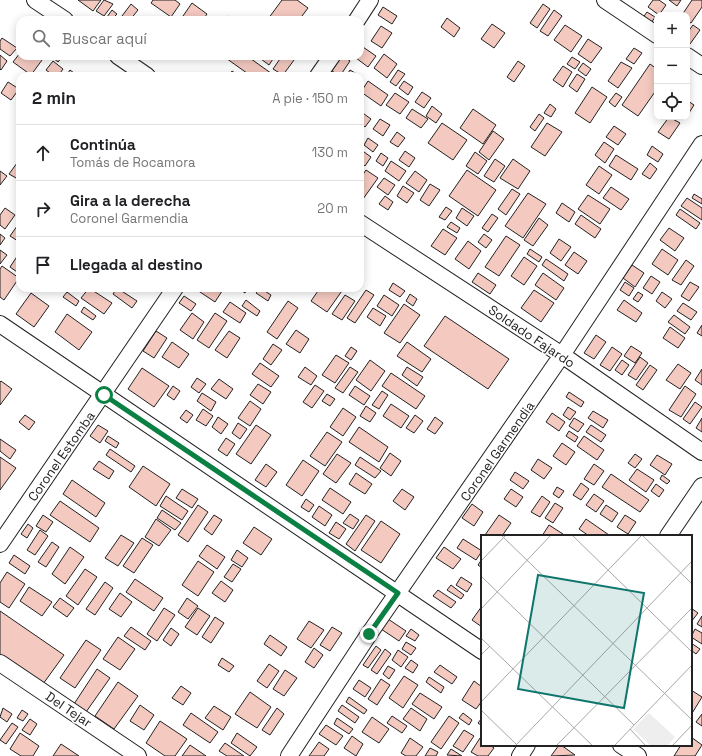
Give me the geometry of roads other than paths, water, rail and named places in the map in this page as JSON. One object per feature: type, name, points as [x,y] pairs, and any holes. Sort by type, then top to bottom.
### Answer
[{"type":"street","points":[[35,0],[59,16]]},
{"type":"street","points":[[359,16],[370,0]]},
{"type":"street","points":[[605,0],[654,33]]},
{"type":"street","points":[[690,58],[702,66]]},
{"type":"street","points":[[124,60],[141,72]]},
{"type":"street","points":[[321,72],[329,60]]},
{"type":"street","name":"Coronel Garmendia","points":[[289,756],[398,593],[562,355],[702,144]]},
{"type":"street","name":"Soldado Fajardo","points":[[364,226],[562,355],[702,452]]},
{"type":"street","name":"Coronel Estomba","points":[[0,544],[104,395],[172,292]]},
{"type":"street","points":[[0,324],[481,650]]},
{"type":"street","points":[[669,535],[702,486]]},
{"type":"street","name":"Del Tejar","points":[[0,663],[138,756]]},
{"type":"street","points":[[520,756],[526,746]]},
{"type":"street","points":[[623,746],[638,756]]}]
